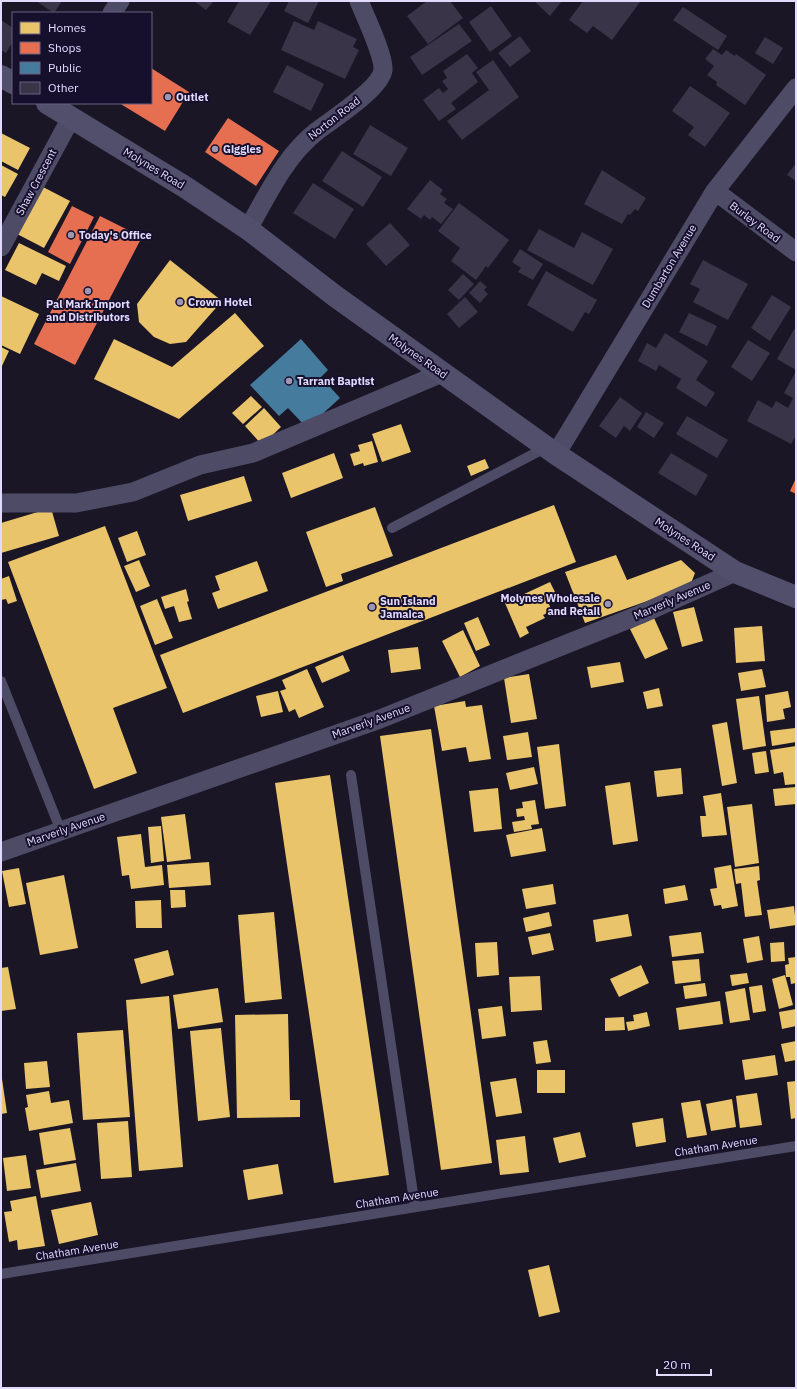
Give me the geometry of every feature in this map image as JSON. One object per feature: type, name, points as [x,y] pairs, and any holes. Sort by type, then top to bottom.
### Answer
[{"type":"main road","points":[[1,76],[12,82]]},
{"type":"main road","name":"Molynes Road","points":[[49,104],[185,187],[248,229],[335,296],[551,451],[735,572],[796,598]]},
{"type":"street","points":[[113,12],[120,1]]},
{"type":"street","name":"Norton Road","points":[[248,229],[282,169],[305,140],[371,90],[381,78],[383,63],[359,1]]},
{"type":"street","name":"Dumbarton Avenue","points":[[551,451],[714,191],[796,88]]},
{"type":"street","name":"Shaw Crescent","points":[[1,247],[71,118]]},
{"type":"street","name":"Burley Road","points":[[714,191],[796,252]]},
{"type":"street","points":[[1,503],[76,503],[133,492],[200,465],[253,453],[442,372]]},
{"type":"street","name":"Marverly Avenue","points":[[1,852],[380,719],[639,615],[735,572]]},
{"type":"lane","points":[[392,528],[551,451]]},
{"type":"lane","points":[[1,681],[61,831]]},
{"type":"lane","points":[[352,775],[415,1207]]},
{"type":"lane","name":"Chatham Avenue","points":[[1,1274],[796,1146]]},
{"type":"building: Homes","points":[[1,133],[30,148],[18,170],[1,161]]},
{"type":"building: Homes","points":[[1,165],[18,174],[5,197],[1,195]]},
{"type":"building: Homes","points":[[43,187],[70,201],[44,248],[17,234]]},
{"type":"building: Homes","points":[[19,243],[66,266],[59,281],[42,273],[36,285],[5,270]]},
{"type":"building: Homes","name":"Crown Hotel","points":[[170,260],[222,301],[186,342],[170,344],[154,337],[139,322],[137,304]]},
{"type":"building: Homes","points":[[1,296],[39,314],[20,354],[1,345]]},
{"type":"building: Homes","points":[[235,313],[264,346],[179,419],[94,379],[114,339],[172,367]]},
{"type":"building: Homes","points":[[1,347],[9,351],[1,368]]},
{"type":"building: Homes","points":[[251,396],[262,407],[243,424],[232,413]]},
{"type":"building: Homes","points":[[264,408],[281,427],[262,445],[245,426]]},
{"type":"building: Homes","points":[[401,424],[411,452],[382,462],[372,434]]},
{"type":"building: Homes","points":[[372,441],[378,462],[364,466],[363,463],[354,466],[350,454],[360,451],[358,445]]},
{"type":"building: Homes","points":[[334,453],[343,478],[291,498],[282,473]]},
{"type":"building: Homes","points":[[485,459],[489,468],[471,476],[467,466]]},
{"type":"building: Homes","points":[[244,476],[252,501],[188,521],[180,495]]},
{"type":"building: Homes","name":"Sun Island Jamaica","points":[[554,505],[576,562],[183,713],[160,655]]},
{"type":"building: Homes","points":[[375,507],[393,556],[341,574],[343,581],[326,587],[306,532]]},
{"type":"building: Homes","points":[[51,508],[59,536],[1,553],[1,523]]},
{"type":"building: Homes","points":[[105,526],[167,688],[113,708],[137,773],[94,789],[8,562]]},
{"type":"building: Homes","points":[[137,531],[146,555],[127,562],[118,538]]},
{"type":"building: Homes","name":"Molynes Wholesale and Retail","points":[[616,555],[627,580],[681,560],[695,573],[690,586],[585,623],[565,572]]},
{"type":"building: Homes","points":[[139,560],[150,586],[136,592],[124,566]]},
{"type":"building: Homes","points":[[257,561],[268,591],[218,609],[212,593],[220,590],[215,576]]},
{"type":"building: Homes","points":[[9,576],[17,601],[8,604],[6,599],[1,600],[1,579]]},
{"type":"building: Homes","points":[[550,582],[557,596],[547,600],[552,611],[543,615],[545,618],[526,627],[529,633],[520,638],[505,603]]},
{"type":"building: Homes","points":[[186,589],[189,601],[187,602],[192,619],[179,622],[174,606],[165,609],[161,597]]},
{"type":"building: Homes","points":[[157,599],[173,638],[155,645],[140,606]]},
{"type":"building: Homes","points":[[694,607],[703,641],[682,647],[673,612]]},
{"type":"building: Homes","points":[[478,617],[490,645],[476,651],[464,623]]},
{"type":"building: Homes","points":[[654,618],[668,649],[645,659],[630,629]]},
{"type":"building: Homes","points":[[762,626],[765,661],[736,663],[734,628]]},
{"type":"building: Homes","points":[[463,630],[480,666],[460,677],[442,641]]},
{"type":"building: Homes","points":[[418,647],[421,669],[391,673],[388,650]]},
{"type":"building: Homes","points":[[343,655],[350,671],[322,683],[315,667]]},
{"type":"building: Homes","points":[[620,662],[624,682],[591,688],[587,667]]},
{"type":"building: Homes","points":[[307,669],[324,707],[299,718],[295,709],[289,712],[280,691],[286,689],[282,680]]},
{"type":"building: Homes","points":[[762,669],[766,687],[741,691],[738,673]]},
{"type":"building: Homes","points":[[529,674],[537,719],[511,723],[504,678]]},
{"type":"building: Homes","points":[[659,688],[663,706],[647,709],[643,692]]},
{"type":"building: Homes","points":[[278,691],[283,712],[261,717],[256,696]]},
{"type":"building: Homes","points":[[788,691],[791,707],[783,709],[785,719],[767,722],[765,695]]},
{"type":"building: Homes","points":[[759,696],[766,746],[743,750],[736,699]]},
{"type":"building: Homes","points":[[465,701],[466,707],[482,705],[491,759],[469,762],[466,747],[442,751],[434,706]]},
{"type":"building: Homes","points":[[727,722],[737,783],[722,786],[712,725]]},
{"type":"building: Homes","points":[[795,728],[796,742],[772,746],[770,731]]},
{"type":"building: Homes","points":[[431,729],[492,1163],[441,1170],[380,736]]},
{"type":"building: Homes","points":[[528,732],[532,757],[507,760],[503,736]]},
{"type":"building: Homes","points":[[559,744],[566,806],[545,809],[537,747]]},
{"type":"building: Homes","points":[[796,746],[796,784],[785,785],[783,772],[774,774],[770,750]]},
{"type":"building: Homes","points":[[766,751],[769,772],[755,774],[752,753]]},
{"type":"building: Homes","points":[[534,767],[538,784],[510,790],[506,773]]},
{"type":"building: Homes","points":[[681,768],[683,794],[657,797],[654,771]]},
{"type":"building: Homes","points":[[330,775],[389,1175],[334,1183],[275,783]]},
{"type":"building: Homes","points":[[630,782],[638,841],[613,845],[605,786]]},
{"type":"building: Homes","points":[[796,787],[796,804],[775,806],[773,789]]},
{"type":"building: Homes","points":[[498,788],[502,829],[474,832],[469,791]]},
{"type":"building: Homes","points":[[721,793],[727,835],[702,837],[700,816],[706,816],[703,796]]},
{"type":"building: Homes","points":[[535,800],[539,824],[531,825],[532,829],[514,832],[512,822],[525,820],[524,816],[517,817],[516,809],[523,808],[522,802]]},
{"type":"building: Homes","points":[[752,804],[759,863],[735,867],[727,807]]},
{"type":"building: Homes","points":[[185,814],[191,859],[167,862],[161,817]]},
{"type":"building: Homes","points":[[161,826],[164,861],[151,863],[148,827]]},
{"type":"building: Homes","points":[[542,828],[546,851],[511,857],[506,835]]},
{"type":"building: Homes","points":[[141,834],[145,867],[162,865],[164,885],[131,889],[129,875],[122,876],[117,837]]},
{"type":"building: Homes","points":[[209,862],[211,885],[169,888],[167,865]]},
{"type":"building: Homes","points":[[731,865],[738,906],[722,909],[721,905],[714,906],[710,889],[717,888],[714,868]]},
{"type":"building: Homes","points":[[759,866],[760,880],[757,881],[762,915],[745,917],[741,883],[736,884],[734,869]]},
{"type":"building: Homes","points":[[19,868],[26,904],[9,907],[2,871]]},
{"type":"building: Homes","points":[[64,875],[78,948],[40,955],[26,883]]},
{"type":"building: Homes","points":[[553,884],[556,904],[526,909],[522,889]]},
{"type":"building: Homes","points":[[685,885],[688,900],[665,904],[663,889]]},
{"type":"building: Homes","points":[[170,890],[185,890],[186,907],[171,908]]},
{"type":"building: Homes","points":[[161,900],[162,928],[136,928],[135,901]]},
{"type":"building: Homes","points":[[794,906],[796,925],[770,929],[767,910]]},
{"type":"building: Homes","points":[[274,912],[282,999],[245,1003],[238,915]]},
{"type":"building: Homes","points":[[549,912],[552,926],[526,932],[523,918]]},
{"type":"building: Homes","points":[[628,914],[632,936],[596,942],[593,920]]},
{"type":"building: Homes","points":[[701,932],[704,953],[672,957],[669,936]]},
{"type":"building: Homes","points":[[550,933],[554,950],[532,955],[528,937]]},
{"type":"building: Homes","points":[[759,936],[763,960],[747,963],[743,939]]},
{"type":"building: Homes","points":[[497,942],[499,975],[477,977],[475,943]]},
{"type":"building: Homes","points":[[784,942],[785,961],[771,962],[770,943]]},
{"type":"building: Homes","points":[[168,950],[174,975],[141,984],[134,959]]},
{"type":"building: Homes","points":[[796,957],[796,983],[791,984],[790,977],[786,977],[785,965],[789,964],[788,958]]},
{"type":"building: Homes","points":[[699,959],[701,981],[675,984],[672,961]]},
{"type":"building: Homes","points":[[641,965],[649,983],[619,997],[610,979]]},
{"type":"building: Homes","points":[[8,967],[16,1009],[1,1011],[1,968]]},
{"type":"building: Homes","points":[[747,973],[749,983],[732,986],[730,975]]},
{"type":"building: Homes","points":[[785,975],[793,1005],[779,1009],[772,979]]},
{"type":"building: Homes","points":[[540,976],[542,1010],[511,1012],[509,977]]},
{"type":"building: Homes","points":[[705,983],[707,996],[685,999],[683,986]]},
{"type":"building: Homes","points":[[762,985],[766,1011],[753,1013],[749,987]]},
{"type":"building: Homes","points":[[218,988],[223,1022],[178,1029],[173,995]]},
{"type":"building: Homes","points":[[745,988],[750,1020],[730,1023],[725,992]]},
{"type":"building: Homes","points":[[169,996],[183,1167],[139,1171],[126,1000]]},
{"type":"building: Homes","points":[[720,1001],[723,1024],[679,1030],[676,1008]]},
{"type":"building: Homes","points":[[502,1006],[506,1036],[482,1039],[478,1009]]},
{"type":"building: Homes","points":[[796,1009],[796,1026],[782,1029],[779,1012]]},
{"type":"building: Homes","points":[[647,1012],[650,1026],[628,1031],[626,1022],[634,1021],[633,1015]]},
{"type":"building: Homes","points":[[288,1014],[290,1100],[300,1100],[300,1117],[237,1118],[235,1015]]},
{"type":"building: Homes","points":[[624,1017],[625,1030],[605,1031],[605,1018]]},
{"type":"building: Homes","points":[[221,1028],[230,1117],[198,1121],[190,1031]]},
{"type":"building: Homes","points":[[123,1030],[130,1117],[83,1120],[77,1033]]},
{"type":"building: Homes","points":[[547,1040],[551,1062],[536,1064],[533,1042]]},
{"type":"building: Homes","points":[[796,1041],[796,1060],[785,1062],[781,1044]]},
{"type":"building: Homes","points":[[775,1055],[778,1075],[745,1080],[742,1060]]},
{"type":"building: Homes","points":[[47,1061],[50,1087],[26,1089],[24,1063]]},
{"type":"building: Homes","points":[[537,1070],[565,1070],[565,1093],[537,1093]]},
{"type":"building: Homes","points":[[1,1072],[7,1113],[1,1114]]},
{"type":"building: Homes","points":[[516,1078],[522,1113],[496,1117],[490,1082]]},
{"type":"building: Homes","points":[[796,1081],[796,1118],[791,1119],[787,1082]]},
{"type":"building: Homes","points":[[49,1091],[51,1103],[69,1100],[73,1123],[29,1131],[25,1108],[28,1107],[26,1095]]},
{"type":"building: Homes","points":[[757,1093],[762,1125],[740,1128],[736,1096]]},
{"type":"building: Homes","points":[[732,1099],[736,1127],[711,1131],[706,1104]]},
{"type":"building: Homes","points":[[700,1100],[707,1135],[687,1138],[681,1103]]},
{"type":"building: Homes","points":[[663,1118],[666,1142],[636,1147],[632,1123]]},
{"type":"building: Homes","points":[[128,1121],[132,1177],[101,1179],[97,1123]]},
{"type":"building: Homes","points":[[70,1128],[76,1160],[44,1165],[39,1133]]},
{"type":"building: Homes","points":[[580,1132],[586,1157],[559,1163],[553,1138]]},
{"type":"building: Homes","points":[[525,1136],[529,1172],[500,1175],[496,1140]]},
{"type":"building: Homes","points":[[26,1155],[31,1188],[7,1191],[3,1158]]},
{"type":"building: Homes","points":[[76,1163],[81,1191],[41,1198],[36,1170]]},
{"type":"building: Homes","points":[[278,1164],[283,1194],[248,1200],[243,1170]]},
{"type":"building: Homes","points":[[36,1196],[45,1246],[18,1250],[17,1240],[9,1242],[4,1212],[12,1211],[10,1201]]},
{"type":"building: Homes","points":[[91,1202],[98,1235],[59,1244],[51,1210]]},
{"type":"building: Homes","points":[[549,1265],[560,1312],[539,1317],[528,1270]]},
{"type":"building: Shops","name":"Outlet","points":[[152,69],[189,92],[165,131],[121,104],[152,104]]},
{"type":"building: Shops","points":[[228,118],[279,151],[256,186],[205,152]]},
{"type":"building: Shops","name":"Today's Office","points":[[72,206],[94,217],[70,264],[48,252]]},
{"type":"building: Shops","name":"Pal Mark Import and Distributors","points":[[100,216],[142,237],[75,365],[34,344]]},
{"type":"building: Shops","points":[[796,478],[796,494],[790,491]]},
{"type":"building: Public","name":"Tarrant Baptist","points":[[301,339],[328,370],[321,377],[340,398],[307,428],[288,408],[279,416],[250,385]]},
{"type":"building: Other","points":[[36,1],[62,1],[55,12]]},
{"type":"building: Other","points":[[194,1],[214,1],[206,10]]},
{"type":"building: Other","points":[[239,1],[271,1],[250,35],[227,22]]},
{"type":"building: Other","points":[[289,1],[319,1],[308,23],[284,11]]},
{"type":"building: Other","points":[[427,1],[450,1],[463,18],[428,44],[407,16]]},
{"type":"building: Other","points":[[534,1],[562,1],[550,16]]},
{"type":"building: Other","points":[[583,1],[640,2],[612,40],[593,26],[587,33],[569,20]]},
{"type":"building: Other","points":[[491,6],[512,36],[490,52],[469,22]]},
{"type":"building: Other","points":[[683,7],[727,36],[718,50],[673,20]]},
{"type":"building: Other","points":[[1,20],[12,27],[12,43],[6,53],[1,50]]},
{"type":"building: Other","points":[[294,21],[314,30],[318,21],[357,39],[353,47],[359,50],[345,79],[281,50]]},
{"type":"building: Other","points":[[459,24],[472,41],[422,75],[410,57]]},
{"type":"building: Other","points":[[520,36],[531,51],[510,67],[498,53]]},
{"type":"building: Other","points":[[765,37],[783,48],[773,64],[755,53]]},
{"type":"building: Other","points":[[713,49],[722,55],[726,50],[735,56],[736,54],[766,75],[745,105],[716,85],[717,82],[707,75],[714,66],[705,59]]},
{"type":"building: Other","points":[[467,54],[478,68],[472,73],[478,82],[451,103],[456,109],[439,121],[423,100],[439,88],[443,93],[448,89],[442,81],[447,78],[443,71]]},
{"type":"building: Other","points":[[493,60],[519,97],[462,140],[447,121],[489,90],[476,72]]},
{"type":"building: Other","points":[[287,65],[324,84],[311,111],[273,92]]},
{"type":"building: Other","points":[[690,86],[730,113],[705,147],[688,135],[694,127],[672,111]]},
{"type":"building: Other","points":[[370,125],[408,148],[391,176],[353,154]]},
{"type":"building: Other","points":[[342,151],[382,177],[363,207],[322,181]]},
{"type":"building: Other","points":[[796,163],[796,181],[787,175]]},
{"type":"building: Other","points":[[602,170],[646,198],[638,211],[635,209],[630,215],[628,214],[622,224],[584,204]]},
{"type":"building: Other","points":[[430,180],[443,190],[440,194],[447,199],[444,203],[453,209],[441,224],[432,217],[430,220],[424,215],[421,219],[407,209]]},
{"type":"building: Other","points":[[313,183],[354,209],[335,239],[293,213]]},
{"type":"building: Other","points":[[459,203],[509,240],[488,268],[486,266],[476,280],[451,261],[460,248],[438,231]]},
{"type":"building: Other","points":[[390,223],[410,245],[386,266],[366,244]]},
{"type":"building: Other","points":[[539,229],[574,248],[582,232],[613,249],[593,285],[527,250]]},
{"type":"building: Other","points":[[520,249],[543,264],[533,280],[518,272],[521,268],[512,262]]},
{"type":"building: Other","points":[[703,260],[748,284],[728,320],[693,302],[700,289],[690,284]]},
{"type":"building: Other","points":[[546,271],[597,300],[589,314],[585,312],[573,332],[527,305]]},
{"type":"building: Other","points":[[463,274],[474,284],[459,300],[448,290]]},
{"type":"building: Other","points":[[480,281],[487,287],[484,290],[488,294],[480,303],[469,293]]},
{"type":"building: Other","points":[[772,295],[791,307],[770,341],[751,328]]},
{"type":"building: Other","points":[[465,297],[478,312],[459,328],[447,314]]},
{"type":"building: Other","points":[[689,313],[717,326],[707,346],[679,332]]},
{"type":"building: Other","points":[[796,326],[796,370],[777,359]]},
{"type":"building: Other","points":[[665,333],[708,361],[696,380],[715,393],[706,407],[676,388],[681,379],[659,365],[656,371],[638,361],[647,343],[656,348]]},
{"type":"building: Other","points":[[748,340],[770,353],[752,381],[731,367]]},
{"type":"building: Other","points":[[796,371],[796,436],[791,444],[747,421],[758,400],[772,408],[776,401],[788,408],[793,398],[784,393]]},
{"type":"building: Other","points":[[620,397],[642,413],[630,431],[624,426],[616,438],[599,426]]},
{"type":"building: Other","points":[[646,412],[664,423],[654,438],[637,427]]},
{"type":"building: Other","points":[[687,416],[728,440],[717,458],[676,434]]},
{"type":"building: Other","points":[[671,453],[708,475],[696,496],[658,473]]},
{"type":"place","name":"Outlet","points":[[168,97]]},
{"type":"place","name":"Giggles","points":[[215,149]]},
{"type":"place","name":"Today's Office","points":[[71,235]]},
{"type":"place","name":"Pal Mark Import and Distributors","points":[[88,291]]},
{"type":"place","name":"Crown Hotel","points":[[180,302]]},
{"type":"place","name":"Tarrant Baptist","points":[[289,381]]},
{"type":"place","name":"Molynes Wholesale and Retail","points":[[608,604]]},
{"type":"place","name":"Sun Island Jamaica","points":[[372,607]]}]
